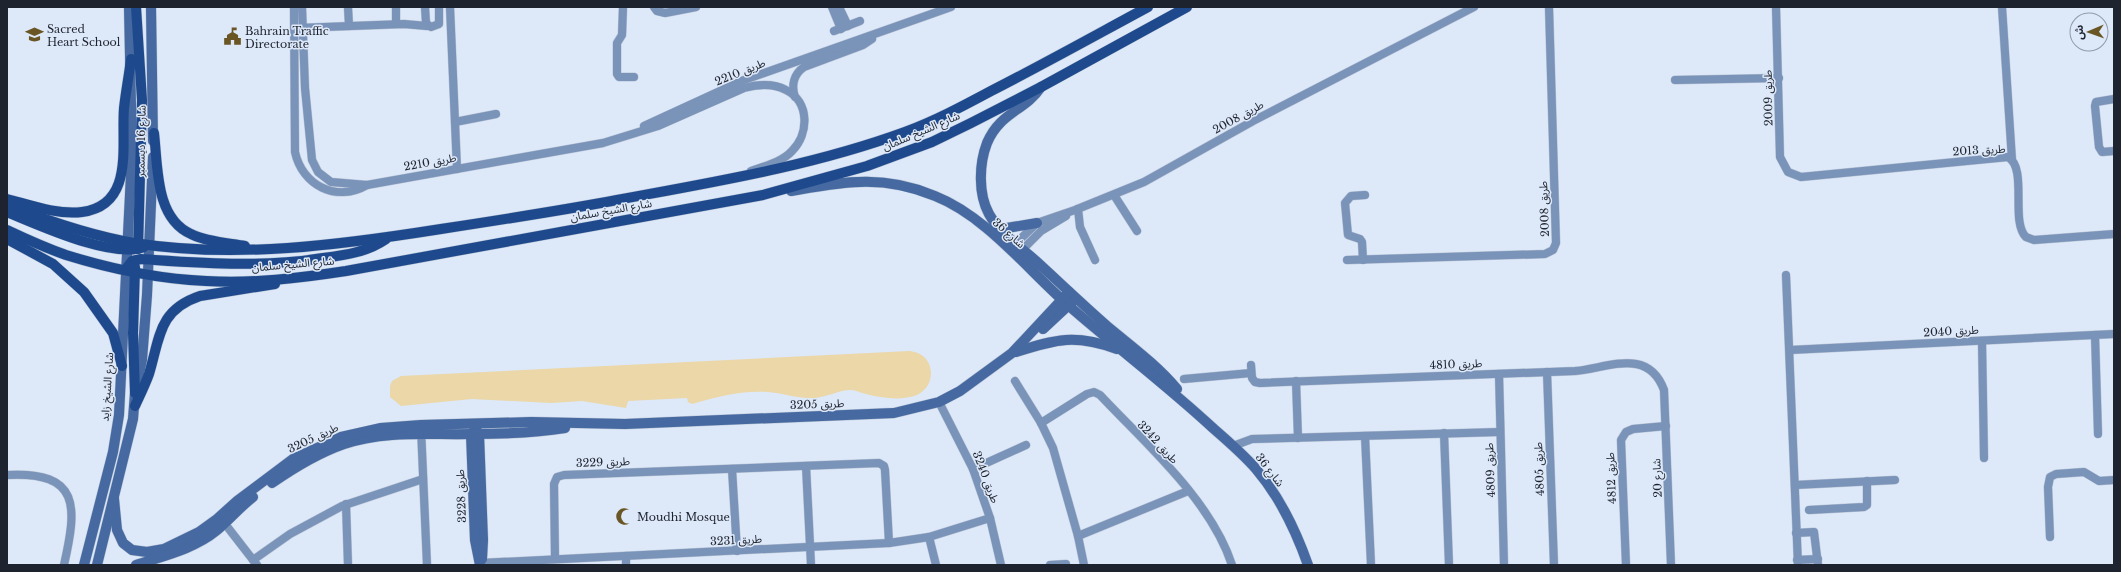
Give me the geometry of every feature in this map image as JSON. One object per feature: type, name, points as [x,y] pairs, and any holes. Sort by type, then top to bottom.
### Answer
[{"type":"main road","points":[[136,7],[142,100],[140,198],[132,247],[142,260]]},
{"type":"main road","name":"شارع الشيخ سلمان","points":[[7,203],[15,208],[76,231],[132,247],[150,245],[223,250],[267,250],[388,237],[568,209],[730,179],[845,153],[909,130],[1006,84],[1148,7]]},
{"type":"main road","name":"شارع الشيخ سلمان","points":[[7,230],[65,254],[148,275],[207,282],[302,278],[763,195],[867,166],[932,142],[1041,88],[1187,7]]},
{"type":"main road","points":[[7,199],[48,209],[74,212],[97,207],[110,198],[122,176],[124,108],[131,59]]},
{"type":"main road","points":[[154,133],[164,204],[167,212],[178,225],[200,237],[267,250]]},
{"type":"main road","points":[[7,212],[72,237],[112,249],[132,247]]},
{"type":"main road","points":[[135,393],[130,271],[142,260],[239,265],[291,262],[358,252],[374,246],[388,237]]},
{"type":"main road","points":[[7,239],[53,264],[84,292],[105,319],[113,333],[122,366]]},
{"type":"main road","points":[[135,406],[149,373],[153,353],[162,327],[168,318],[182,304],[200,296],[246,290],[302,278]]},
{"type":"street","name":"شارع 16 ديسمبر","points":[[129,7],[132,154],[129,207]]},
{"type":"street","name":"شارع 16 ديسمبر","points":[[148,275],[142,260],[150,245],[154,133],[151,7]]},
{"type":"street","points":[[294,7],[299,28],[310,143],[315,168],[326,180],[336,184],[367,185]]},
{"type":"street","points":[[302,7],[295,79],[294,143],[296,158],[302,172],[322,188],[333,192],[348,192],[367,185]]},
{"type":"street","points":[[348,7],[349,26]]},
{"type":"street","points":[[396,7],[396,24]]},
{"type":"street","points":[[425,7],[427,26]]},
{"type":"street","points":[[299,28],[396,24],[435,27],[439,24],[439,7]]},
{"type":"street","points":[[450,7],[457,169]]},
{"type":"street","points":[[623,7],[622,35],[617,43],[617,74],[619,77],[634,77]]},
{"type":"street","points":[[654,7],[658,11],[665,13],[696,7]]},
{"type":"street","points":[[835,7],[841,29],[860,21]]},
{"type":"street","name":"طريق 2210","points":[[616,139],[744,80],[951,7]]},
{"type":"street","name":"طريق 2008","points":[[1016,249],[1037,223],[1077,210],[1144,182],[1253,121],[1474,7]]},
{"type":"street","name":"طريق 2008","points":[[1347,260],[1544,254],[1551,252],[1555,247],[1549,7]]},
{"type":"street","name":"طريق 2009","points":[[1776,7],[1780,157],[1788,172],[1801,176]]},
{"type":"street","points":[[2002,7],[2012,160]]},
{"type":"street","name":"طريق 2210","points":[[795,97],[794,80],[804,66],[863,45],[876,34]]},
{"type":"street","points":[[1675,80],[1779,78]]},
{"type":"street","points":[[295,79],[304,80]]},
{"type":"street","name":"طريق 2210","points":[[367,185],[570,150],[616,139],[658,126],[744,88],[757,85],[773,85],[787,90],[795,97],[804,114],[806,124],[797,145],[780,160],[730,179]]},
{"type":"street","name":"شارع 36","points":[[1016,249],[990,215],[983,199],[982,170],[985,148],[1001,121],[1034,96],[1041,88]]},
{"type":"street","points":[[2114,99],[2096,102],[2095,106],[2099,147],[2102,152],[2114,151]]},
{"type":"street","points":[[455,122],[496,114]]},
{"type":"street","points":[[294,143],[304,145],[310,143]]},
{"type":"street","name":"طريق 2013","points":[[1801,176],[2004,157],[2012,160],[2016,166],[2021,231],[2026,238],[2034,240],[2114,234]]},
{"type":"street","name":"شارع 36","points":[[763,195],[858,182],[889,182],[915,188],[957,206],[975,218],[1016,249],[1123,352],[1195,411],[1256,469],[1278,500],[1291,522],[1307,563]]},
{"type":"street","points":[[1114,195],[1137,231]]},
{"type":"street","points":[[1363,260],[1362,242],[1360,239],[1348,235],[1345,203],[1351,196],[1365,195]]},
{"type":"street","name":"شارع الشيخ زايد","points":[[84,565],[113,452],[119,415],[122,366],[122,326],[132,247],[129,207]]},
{"type":"street","points":[[1077,210],[1080,227],[1095,260]]},
{"type":"street","name":"طريق 2008","points":[[1016,249],[1041,231],[1077,210]]},
{"type":"street","points":[[1001,229],[1037,223]]},
{"type":"street","points":[[97,565],[135,406],[135,393],[142,360],[148,275]]},
{"type":"street","points":[[1786,275],[1790,350],[1796,533],[1798,563],[1818,562],[1814,532],[1796,533]]},
{"type":"street","name":"شارع 36","points":[[1069,299],[1151,363],[1174,385],[1195,411]]},
{"type":"street","name":"طريق 3205","points":[[114,499],[117,530],[120,537],[123,543],[138,553],[164,549],[222,520],[260,491],[300,464],[345,444],[384,435],[466,424],[531,422],[588,425],[894,413],[939,402],[960,391],[1012,353],[1069,299]]},
{"type":"street","name":"طريق 2040","points":[[1790,350],[2114,334]]},
{"type":"street","points":[[2095,335],[2098,434]]},
{"type":"street","points":[[1012,353],[1052,341],[1065,339],[1083,340],[1123,352]]},
{"type":"street","points":[[1982,341],[1984,458]]},
{"type":"street","name":"طريق 4810","points":[[1184,380],[1251,369],[1253,380],[1257,383],[1547,372],[1583,370],[1633,363],[1652,371],[1664,390]]},
{"type":"street","name":"طريق 4805","points":[[1547,372],[1554,565]]},
{"type":"street","name":"طريق 4809","points":[[1499,374],[1504,565]]},
{"type":"street","points":[[1015,381],[1041,423],[1053,448],[1078,536],[1084,565]]},
{"type":"street","points":[[1296,381],[1298,438]]},
{"type":"street","name":"شارع 20","points":[[1664,390],[1671,565]]},
{"type":"street","name":"طريق 3242","points":[[1041,423],[1087,394],[1094,392],[1100,394],[1200,506],[1217,534],[1232,565]]},
{"type":"street","name":"طريق 3240","points":[[939,402],[973,469],[990,518],[1001,565]]},
{"type":"street","points":[[466,424],[475,433],[501,423]]},
{"type":"street","name":"طريق 3205","points":[[421,429],[475,433],[541,432],[588,425]]},
{"type":"street","name":"طريق 4812","points":[[1626,565],[1621,440],[1626,432],[1633,429],[1666,426]]},
{"type":"street","points":[[421,429],[427,565]]},
{"type":"street","points":[[1233,446],[1252,439],[1500,432]]},
{"type":"street","name":"طريق 3228","points":[[475,433],[475,540],[480,564]]},
{"type":"street","points":[[1444,434],[1449,565]]},
{"type":"street","points":[[1365,436],[1371,565]]},
{"type":"street","points":[[973,469],[1026,445]]},
{"type":"street","name":"طريق 3229","points":[[556,558],[554,484],[560,476],[879,463],[884,466],[885,470],[889,543]]},
{"type":"street","points":[[806,466],[812,565]]},
{"type":"street","points":[[732,469],[737,551]]},
{"type":"street","points":[[2050,538],[2048,487],[2050,477],[2056,474],[2084,472],[2099,480],[2114,480]]},
{"type":"street","points":[[7,475],[36,474],[46,478],[65,492],[72,506],[73,519],[64,562]]},
{"type":"street","points":[[222,520],[255,562],[290,534],[346,504],[423,478]]},
{"type":"street","points":[[1795,485],[1895,480]]},
{"type":"street","points":[[1808,510],[1864,507],[1867,505],[1868,500],[1867,481]]},
{"type":"street","points":[[1078,536],[1188,491]]},
{"type":"street","points":[[346,504],[348,565]]},
{"type":"street","name":"طريق 3231","points":[[480,564],[556,558],[889,543],[929,536],[990,518]]},
{"type":"street","name":"طريق 3205","points":[[136,565],[183,549],[216,531],[222,520]]},
{"type":"street","points":[[929,536],[936,565]]},
{"type":"street","points":[[626,556],[626,565]]},
{"type":"street","points":[[1050,565],[1066,564]]},
{"type":"shaded area","points":[[910,351],[926,358],[929,364],[931,378],[925,389],[917,395],[905,398],[878,397],[864,394],[855,390],[842,391],[815,398],[803,398],[773,393],[748,392],[692,404],[688,402],[687,398],[628,401],[626,408],[582,401],[551,403],[472,399],[401,406],[390,397],[390,386],[392,381],[401,376]]},
{"type":"place","name":"Sacred Heart School","points":[[34,35]]},
{"type":"place","name":"Bahrain Traffic Directorate","points":[[232,37]]},
{"type":"place","name":"Moudhi Mosque","points":[[624,517]]}]
